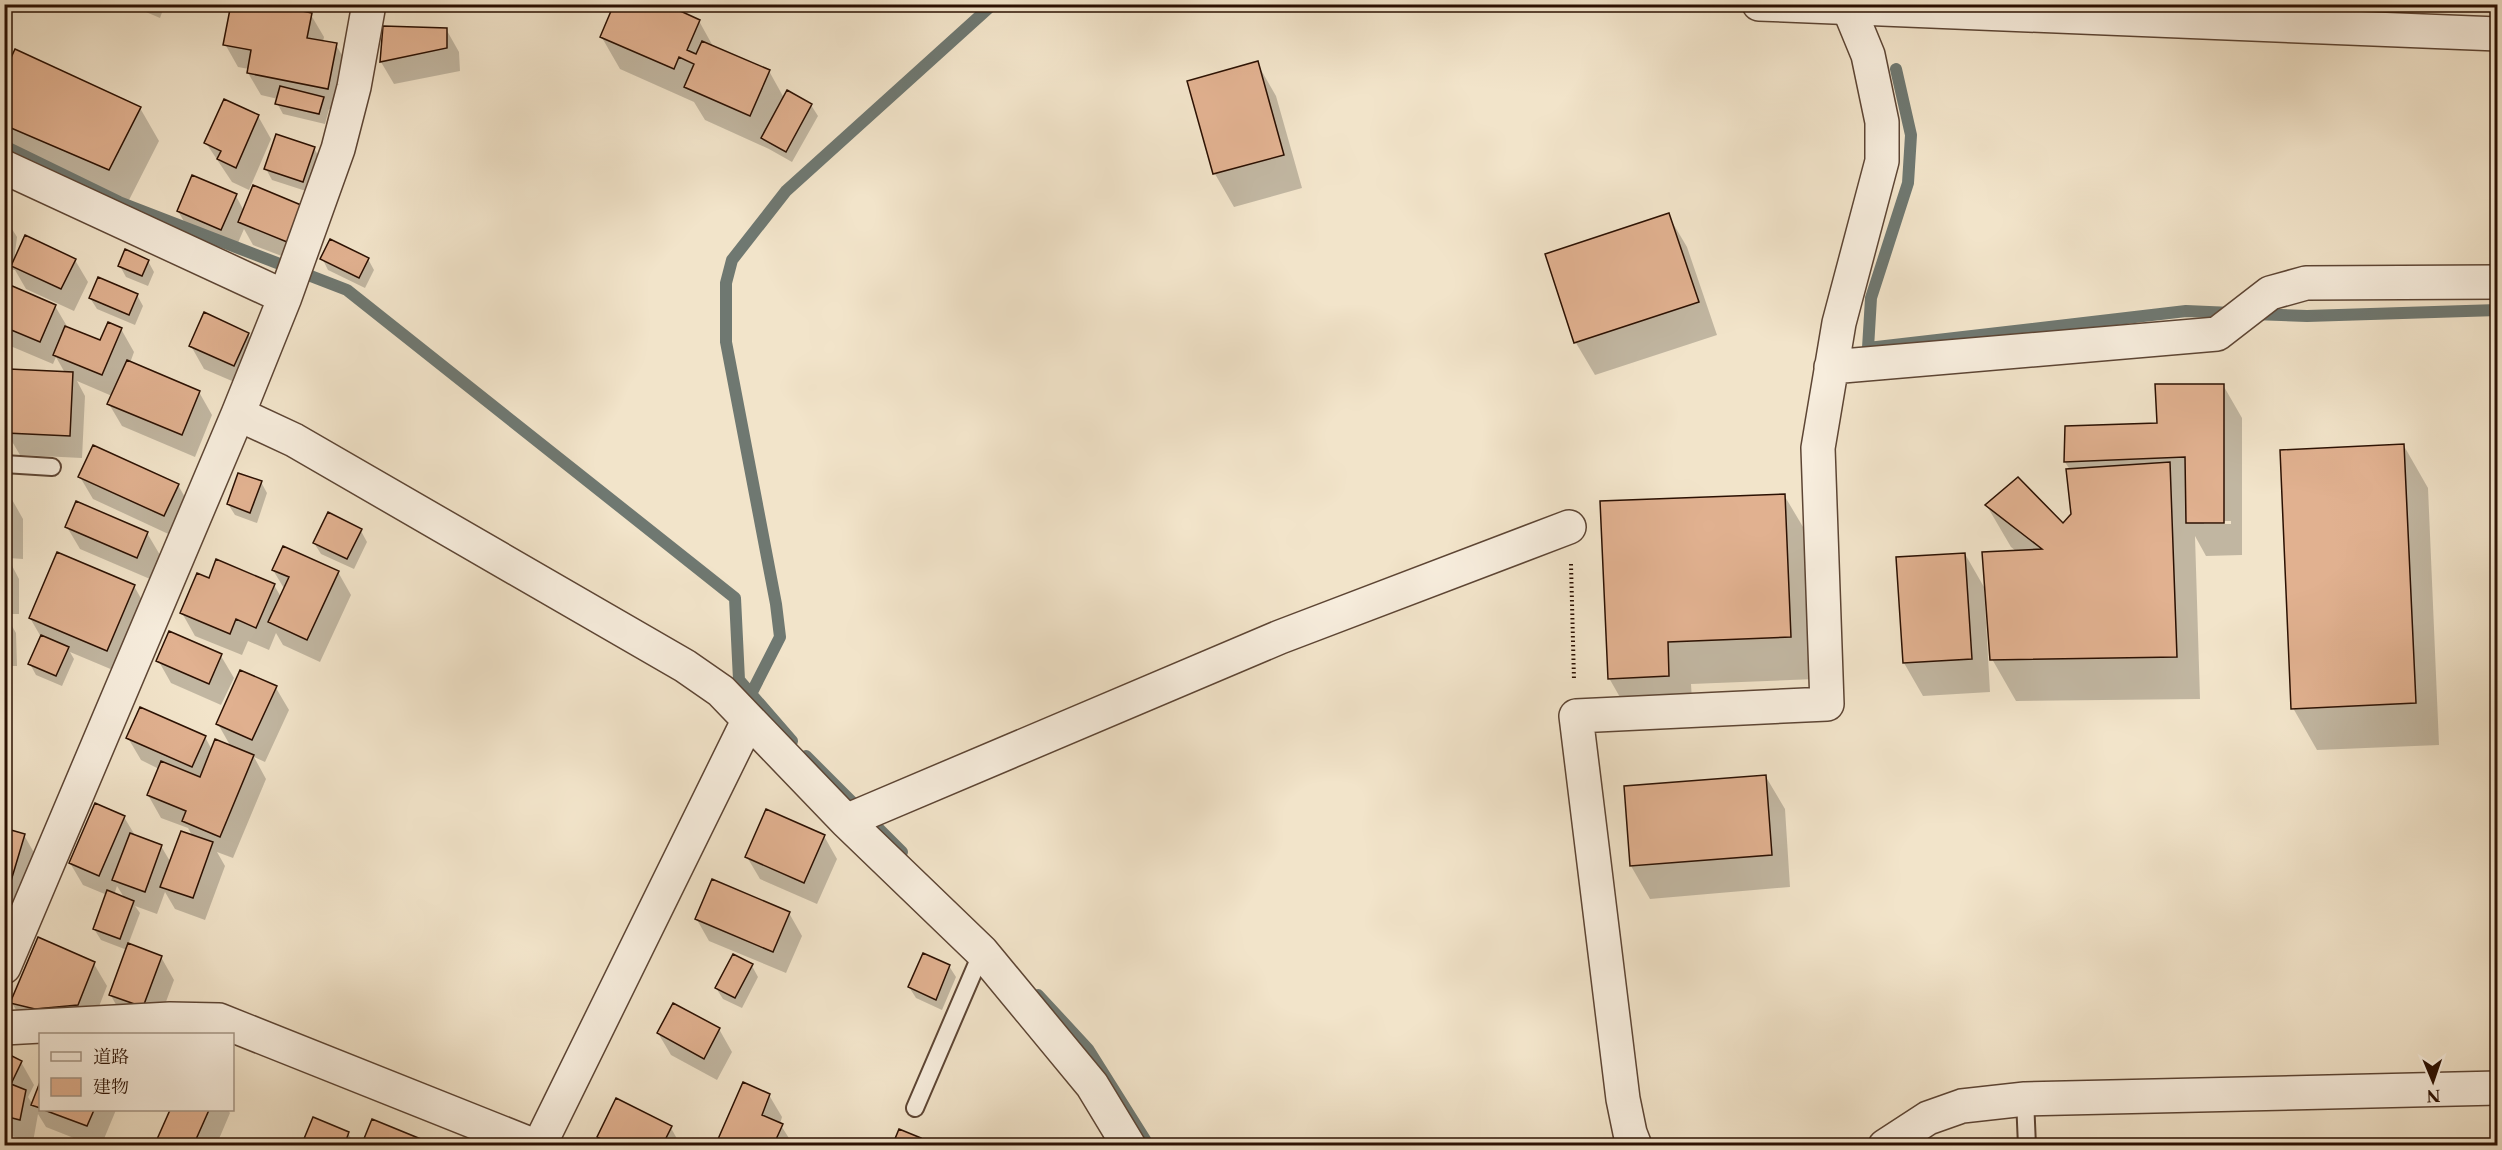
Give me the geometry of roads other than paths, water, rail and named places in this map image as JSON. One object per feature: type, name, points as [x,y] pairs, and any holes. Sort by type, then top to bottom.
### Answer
[{"type":"street","points":[[4,967],[238,414],[292,279],[338,149],[354,87],[369,4]]},
{"type":"street","points":[[1759,4],[2498,34]]},
{"type":"street","points":[[1635,1146],[1623,1099],[1576,716],[1827,705],[1818,448],[1839,323],[1882,161],[1882,122],[1868,55],[1848,7]]},
{"type":"street","points":[[4,167],[292,279]]},
{"type":"street","points":[[1831,368],[2217,334],[2270,293],[2306,282],[2498,282]]},
{"type":"street","points":[[238,414],[294,440],[685,666],[721,691],[748,721],[859,816],[982,952],[1092,1085],[1129,1146]]},
{"type":"street","points":[[859,816],[1280,637],[1569,527]]},
{"type":"street","points":[[539,1146],[748,721]]},
{"type":"street","points":[[4,1028],[170,1019],[219,1020],[535,1146]]},
{"type":"street","points":[[1885,1146],[1928,1118],[1962,1106],[2025,1099],[2498,1088]]},
{"type":"lane","points":[[4,464],[52,467]]},
{"type":"lane","points":[[915,1108],[982,952]]},
{"type":"lane","points":[[2025,1099],[2027,1146]]},
{"type":"waterway","points":[[4,11],[7,4]]},
{"type":"waterway","points":[[751,694],[780,637],[776,604],[726,342],[726,283],[732,260],[786,191],[993,4]]},
{"type":"waterway","points":[[1896,69],[1911,135],[1908,183],[1871,298],[1868,348],[2186,311],[2232,313]]},
{"type":"waterway","points":[[4,146],[119,202],[347,290],[735,598],[739,680],[792,741]]},
{"type":"waterway","points":[[2253,314],[2307,316],[2498,310]]},
{"type":"waterway","points":[[806,756],[902,852]]},
{"type":"waterway","points":[[1038,995],[1088,1049],[1149,1146]]}]
